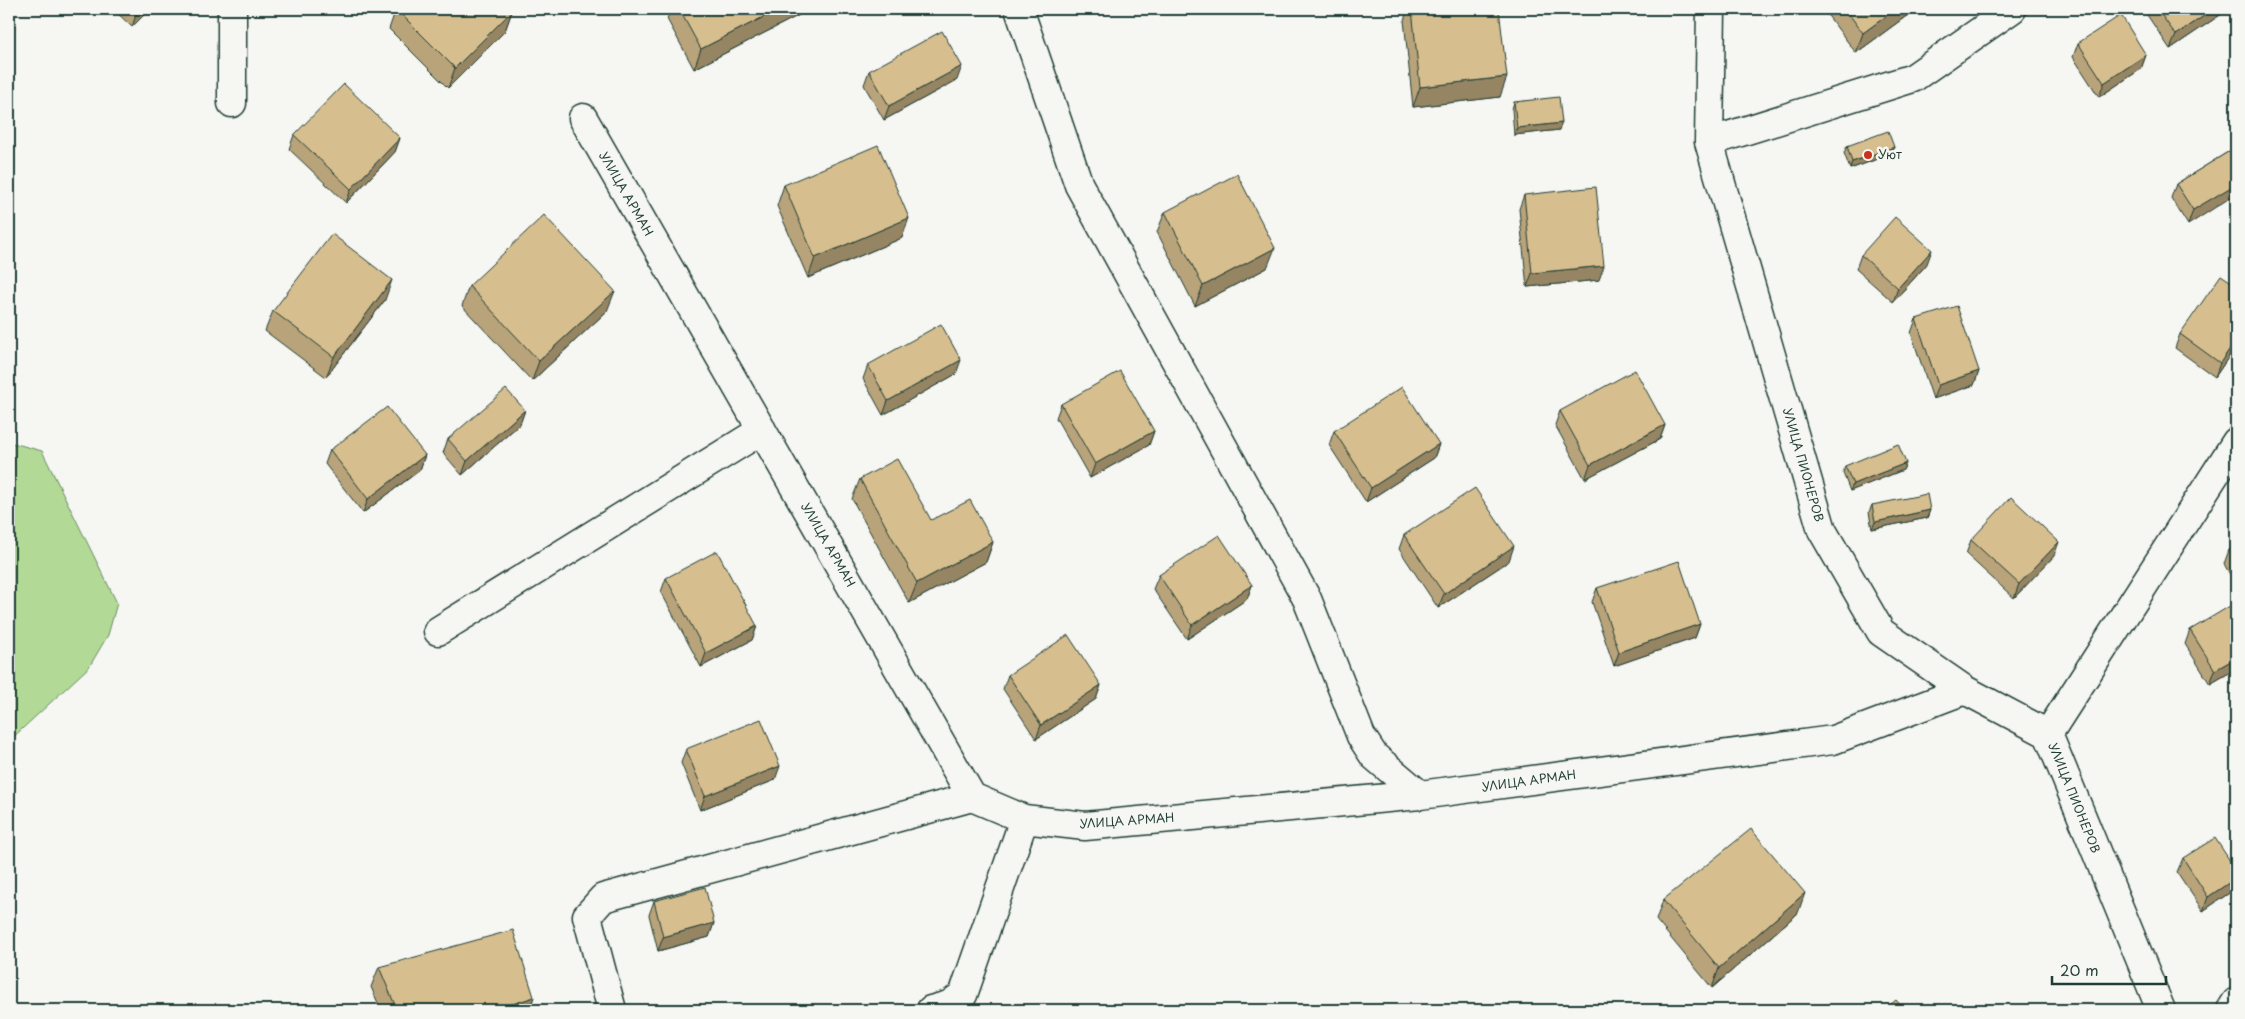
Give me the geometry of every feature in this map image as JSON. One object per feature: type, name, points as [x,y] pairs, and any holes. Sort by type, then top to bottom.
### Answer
[{"type":"street","points":[[232,9],[232,103]]},
{"type":"street","points":[[1019,9],[1079,185],[1307,599],[1361,736],[1374,756],[1420,795]]},
{"type":"street","name":"УЛИЦА ПИОНЕРОВ","points":[[1712,9],[1709,142],[1822,530],[1882,632],[1965,690],[2048,734],[2161,1010]]},
{"type":"street","points":[[1709,142],[1913,78],[2012,9]]},
{"type":"street","name":"УЛИЦА АРМАН","points":[[582,118],[972,797],[1024,819],[1085,826],[1420,795],[1832,740],[1965,690]]},
{"type":"street","points":[[438,631],[762,430]]},
{"type":"street","points":[[2048,734],[2236,442]]},
{"type":"street","points":[[612,1010],[587,916],[603,898],[972,797]]},
{"type":"street","points":[[931,1010],[949,1005],[963,995],[1024,819]]},
{"type":"street","points":[[2231,1010],[2236,1002]]},
{"type":"green space","points":[[9,442],[42,451],[117,603],[108,635],[89,667],[9,741]]},
{"type":"building","points":[[396,9],[510,9],[512,11],[455,68]]},
{"type":"building","points":[[679,9],[779,9],[701,49]]},
{"type":"building","points":[[1412,9],[1499,9],[1507,77],[1420,87]]},
{"type":"building","points":[[1845,9],[1896,9],[1863,33]]},
{"type":"building","points":[[2157,9],[2214,9],[2176,35]]},
{"type":"building","points":[[2121,15],[2146,55],[2104,83],[2078,43]]},
{"type":"building","points":[[942,31],[962,66],[889,106],[869,71]]},
{"type":"building","points":[[344,84],[400,138],[351,189],[294,135]]},
{"type":"building","points":[[1559,97],[1562,123],[1517,128],[1514,102]]},
{"type":"building","points":[[1888,131],[1894,147],[1852,162],[1847,146]]},
{"type":"building","points":[[878,145],[909,218],[815,258],[784,185]]},
{"type":"building","points":[[2236,147],[2236,184],[2193,210],[2176,184]]},
{"type":"building","points":[[1237,174],[1275,248],[1203,286],[1165,212]]},
{"type":"building","points":[[1596,187],[1604,266],[1532,273],[1524,195]]},
{"type":"building","points":[[544,215],[615,291],[539,361],[469,286]]},
{"type":"building","points":[[1895,217],[1932,250],[1898,288],[1861,255]]},
{"type":"building","points":[[332,234],[392,280],[334,357],[273,311]]},
{"type":"building","points":[[2221,275],[2236,285],[2236,340],[2220,363],[2180,334]]},
{"type":"building","points":[[1957,306],[1979,371],[1938,385],[1916,319]]},
{"type":"building","points":[[941,324],[961,360],[888,401],[868,365]]},
{"type":"building","points":[[1635,370],[1665,425],[1590,465],[1560,411]]},
{"type":"building","points":[[1120,371],[1154,431],[1095,464],[1061,404]]},
{"type":"building","points":[[1402,387],[1439,444],[1371,488],[1334,431]]},
{"type":"building","points":[[506,389],[525,410],[467,461],[448,439]]},
{"type":"building","points":[[387,407],[425,455],[368,499],[330,450]]},
{"type":"building","points":[[1898,444],[1906,463],[1853,484],[1845,466]]},
{"type":"building","points":[[897,459],[931,520],[970,500],[993,542],[917,583],[860,479]]},
{"type":"building","points":[[1475,488],[1514,546],[1444,594],[1404,535]]},
{"type":"building","points":[[1927,494],[1930,510],[1875,522],[1872,505]]},
{"type":"building","points":[[2011,497],[2059,542],[2019,584],[1971,540]]},
{"type":"building","points":[[1219,535],[1252,585],[1192,625],[1159,575]]},
{"type":"building","points":[[2236,546],[2236,562],[2229,550]]},
{"type":"building","points":[[717,551],[757,626],[706,653],[666,578]]},
{"type":"building","points":[[1679,561],[1700,624],[1619,652],[1597,588]]},
{"type":"building","points":[[2235,603],[2236,658],[2215,670],[2190,630]]},
{"type":"building","points":[[1068,635],[1101,685],[1041,725],[1008,675]]},
{"type":"building","points":[[761,719],[780,766],[705,796],[686,749]]},
{"type":"building","points":[[1751,829],[1805,893],[1719,968],[1663,900]]},
{"type":"building","points":[[2215,838],[2236,870],[2236,878],[2208,897],[2183,858]]},
{"type":"building","points":[[705,887],[714,923],[663,937],[654,901]]},
{"type":"building","points":[[513,930],[534,997],[494,1010],[397,1010],[379,967]]},
{"type":"building","points":[[1896,1000],[1905,1010],[1884,1010]]},
{"type":"place","name":"Уют","points":[[1868,155]]}]
